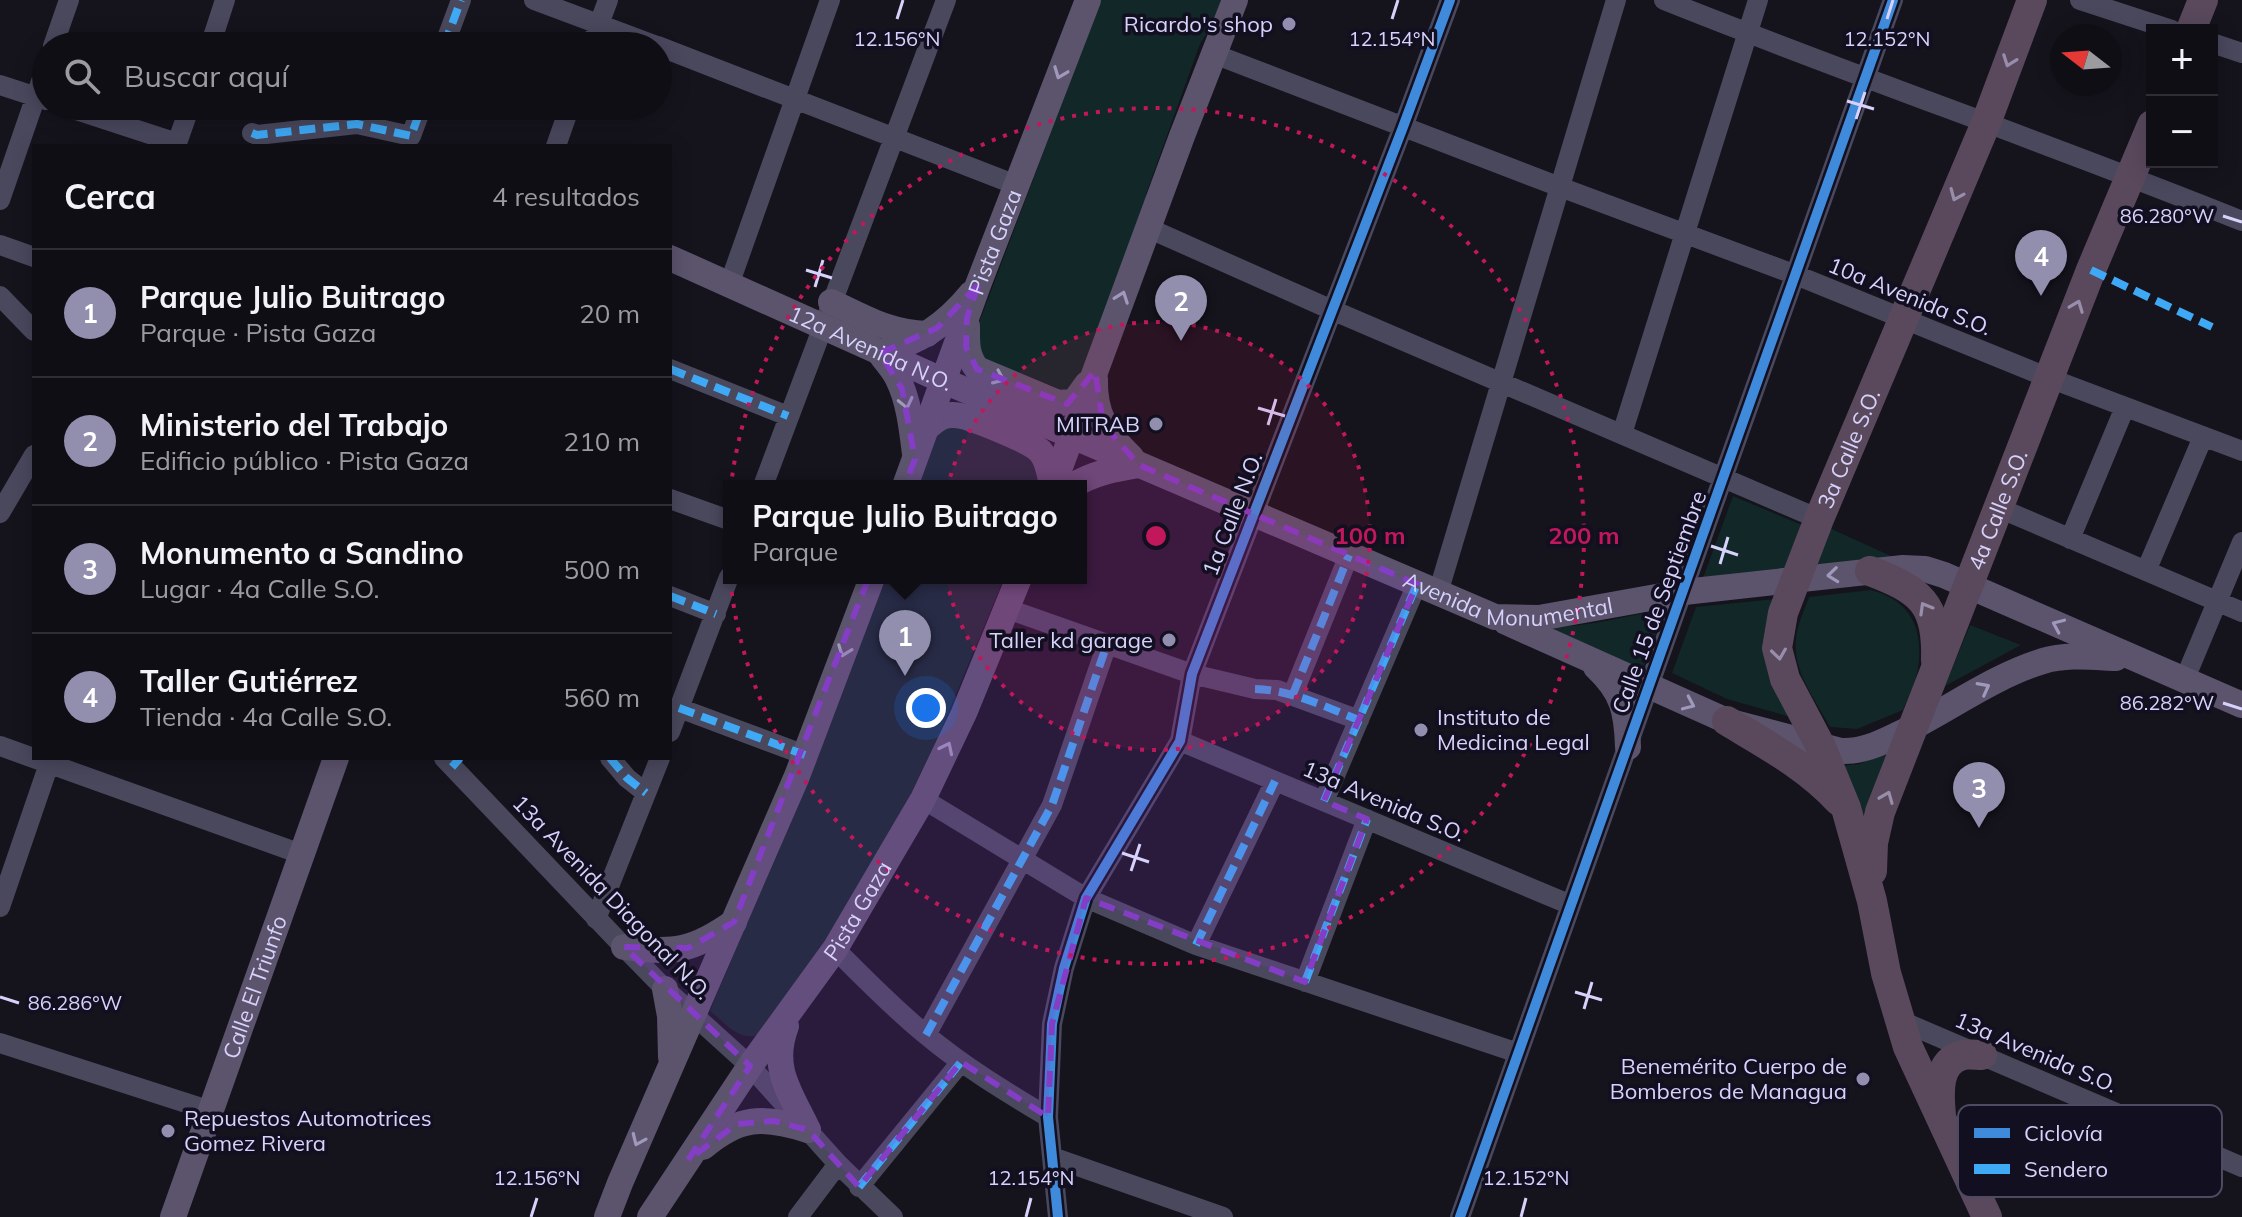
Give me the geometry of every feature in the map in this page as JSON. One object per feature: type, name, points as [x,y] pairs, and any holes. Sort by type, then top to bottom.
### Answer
[{"type":"highway","name":"3a Calle S.O.","points":[[1872,901],[1846,808],[1821,747],[1785,679],[1778,657],[1778,629],[1819,519],[1986,123],[2032,0]]},
{"type":"highway","points":[[2193,24],[2203,0]]},
{"type":"highway","name":"4a Calle S.O.","points":[[1872,901],[1873,843],[1877,822],[2049,378],[2146,140]]},
{"type":"highway","points":[[1870,571],[1902,583],[1926,605],[1937,645],[1935,674]]},
{"type":"highway","points":[[1727,721],[1805,769],[1846,808]]},
{"type":"highway","points":[[1872,901],[1899,1020],[1918,1073],[1958,1156]]},
{"type":"highway","points":[[1942,1122],[1940,1085],[1943,1072],[1949,1062],[1961,1055],[1982,1055]]},
{"type":"highway","points":[[1978,1197],[1987,1217]]},
{"type":"main road","name":"Pista Gaza","points":[[907,480],[978,285],[1088,0]]},
{"type":"main road","points":[[1054,480],[1235,0]]},
{"type":"main road","name":"12a Avenida N.O.","points":[[672,259],[1071,436]]},
{"type":"main road","points":[[915,459],[912,428],[902,389],[880,353],[906,346],[927,334],[956,312],[978,285]]},
{"type":"main road","points":[[831,302],[887,328],[927,334]]},
{"type":"main road","points":[[967,318],[966,347],[969,359],[977,369],[1058,403],[1074,402],[1095,371]]},
{"type":"main road","points":[[1095,371],[1097,407],[1103,424],[1139,465]]},
{"type":"main road","points":[[926,428],[941,416],[955,415],[1022,439],[1040,451],[1050,480]]},
{"type":"main road","name":"Avenida Monumental","points":[[1071,436],[1495,617],[1539,618],[1684,592],[1870,571],[1925,569],[2155,667]]},
{"type":"main road","points":[[1082,480],[1105,470],[1139,465]]},
{"type":"main road","points":[[607,1217],[805,755],[870,584]]},
{"type":"main road","name":"Pista Gaza","points":[[650,1217],[750,1066],[835,949],[923,799],[964,713],[1017,584]]},
{"type":"main road","points":[[1495,617],[1727,721],[1841,751],[1864,749],[1915,726],[2010,674],[2043,661],[2083,656],[2121,658],[2155,667],[2242,705]]},
{"type":"main road","points":[[1581,655],[1617,691],[1627,720],[1628,747]]},
{"type":"main road","name":"Calle El Triunfo","points":[[173,1217],[335,760]]},
{"type":"main road","points":[[624,947],[652,951],[688,948],[734,922]]},
{"type":"main road","points":[[665,989],[672,1042],[670,1069]]},
{"type":"main road","points":[[793,1007],[781,1041],[779,1063],[808,1130]]},
{"type":"main road","points":[[688,1160],[722,1132],[746,1122],[774,1121],[808,1130]]},
{"type":"street","points":[[58,32],[69,0]]},
{"type":"street","points":[[215,32],[225,0]]},
{"type":"street","points":[[449,32],[461,0]]},
{"type":"street","points":[[534,0],[620,32]]},
{"type":"street","points":[[596,32],[608,0]]},
{"type":"street","points":[[729,285],[830,0]]},
{"type":"street","points":[[765,480],[946,0]]},
{"type":"street","name":"1a Calle N.O.","points":[[1058,1217],[1048,1117],[1052,1024],[1064,968],[1086,898],[1180,741],[1192,674],[1450,0]]},
{"type":"street","points":[[1324,801],[1359,720],[1428,588],[1501,383],[1616,0]]},
{"type":"street","points":[[1664,0],[2242,221]]},
{"type":"street","points":[[1622,434],[1758,0]]},
{"type":"street","name":"Calle 15 de Septiembre","points":[[1460,1217],[1893,0]]},
{"type":"street","points":[[2080,0],[2154,24]]},
{"type":"street","points":[[2218,45],[2242,53]]},
{"type":"street","points":[[672,52],[1016,185]]},
{"type":"street","name":"10a Avenida S.O.","points":[[1214,54],[1796,275],[2049,378],[2242,451]]},
{"type":"street","points":[[0,85],[32,95]]},
{"type":"street","points":[[0,200],[32,120]]},
{"type":"street","points":[[105,120],[174,144]]},
{"type":"street","points":[[177,144],[185,120]]},
{"type":"street","points":[[252,133],[257,135],[357,124],[411,136],[417,120]]},
{"type":"street","points":[[557,144],[565,120]]},
{"type":"street","points":[[1148,228],[1819,519]]},
{"type":"street","points":[[0,245],[32,256]]},
{"type":"street","points":[[0,296],[32,329]]},
{"type":"street","points":[[672,370],[788,416]]},
{"type":"street","points":[[2070,539],[2125,407]]},
{"type":"street","points":[[2146,571],[2203,437]]},
{"type":"street","points":[[0,513],[32,458]]},
{"type":"street","points":[[672,500],[723,518]]},
{"type":"street","points":[[1999,508],[2242,612]]},
{"type":"street","points":[[2184,681],[2242,542]]},
{"type":"street","points":[[1293,694],[1349,555]]},
{"type":"street","points":[[672,727],[727,584]]},
{"type":"street","points":[[672,597],[716,614]]},
{"type":"street","points":[[1008,609],[1192,674],[1255,689],[1293,694],[1359,720]]},
{"type":"street","points":[[926,1035],[1052,805],[1107,644]]},
{"type":"street","points":[[679,708],[805,755]]},
{"type":"street","name":"13a Avenida S.O.","points":[[1180,741],[1571,905]]},
{"type":"street","points":[[0,746],[32,756]]},
{"type":"street","points":[[612,760],[646,793]]},
{"type":"street","points":[[596,919],[659,760]]},
{"type":"street","points":[[0,907],[50,761],[301,854]]},
{"type":"street","name":"13a Avenida Diagonal N.O.","points":[[452,761],[596,919],[665,989],[750,1066],[859,1187],[893,1217]]},
{"type":"street","points":[[1196,945],[1275,781]]},
{"type":"street","points":[[923,799],[1086,898],[1196,945],[1518,1053]]},
{"type":"street","points":[[1305,982],[1367,819]]},
{"type":"street","points":[[835,949],[879,994],[926,1035],[1004,1091],[1048,1117]]},
{"type":"street","name":"13a Avenida S.O.","points":[[1899,1020],[2098,1105]]},
{"type":"street","points":[[0,1043],[211,1111]]},
{"type":"street","points":[[859,1187],[961,1062]]},
{"type":"street","points":[[1052,1157],[1223,1217]]},
{"type":"street","name":"13a Avenida S.O.","points":[[2222,1158],[2242,1167]]},
{"type":"street","points":[[798,1217],[838,1164]]},
{"type":"highlighted area","points":[[978,285],[967,318],[966,347],[977,369],[1067,404],[1095,371],[1103,424],[1139,465],[1417,584],[1324,801],[1367,819],[1305,982],[1086,898],[1052,1024],[1048,1117],[961,1062],[859,1187],[808,1130],[774,1121],[737,1124],[688,1160],[750,1066],[624,947],[688,948],[734,922],[915,459],[902,389],[880,353],[937,328]]},
{"type":"green space","points":[[1101,0],[1227,0],[1200,44],[1146,194],[1147,214],[1080,385],[1063,394],[985,363],[977,351],[977,328]]},
{"type":"green space","points":[[952,421],[1037,453],[1043,472],[1040,480],[918,480],[938,427]]},
{"type":"green space","points":[[1733,496],[1802,525],[1784,570],[1703,578]]},
{"type":"green space","points":[[1825,526],[1902,561],[1809,568]]},
{"type":"green space","points":[[881,584],[1002,584],[937,740],[891,834],[828,937],[763,1034],[747,1036],[728,1027],[710,1011],[808,775]]},
{"type":"green space","points":[[1871,590],[1896,601],[1911,618],[1919,640],[1916,679],[1903,710],[1857,729],[1830,727],[1801,674],[1796,651],[1799,623],[1809,597]]},
{"type":"green space","points":[[1775,599],[1762,646],[1794,718],[1727,699],[1672,673],[1696,607]]},
{"type":"green space","points":[[1664,610],[1642,672],[1539,626],[1586,624]]},
{"type":"green space","points":[[1970,625],[2021,645],[1945,686]]},
{"type":"green space","points":[[1895,747],[1861,819],[1837,766],[1860,764]]},
{"type":"marked path","points":[[449,32],[461,0]]},
{"type":"marked path","points":[[252,133],[257,135],[357,124],[411,136],[417,120]]},
{"type":"marked path","points":[[2091,270],[2212,327]]},
{"type":"marked path","points":[[672,370],[788,416]]},
{"type":"marked path","points":[[1293,694],[1349,555]]},
{"type":"marked path","points":[[1324,801],[1417,584]]},
{"type":"marked path","points":[[672,597],[716,614]]},
{"type":"marked path","points":[[926,1035],[1052,805],[1107,644]]},
{"type":"marked path","points":[[1255,689],[1295,696],[1359,720]]},
{"type":"marked path","points":[[679,708],[805,755]]},
{"type":"marked path","points":[[452,767],[458,760]]},
{"type":"marked path","points":[[612,760],[646,793]]},
{"type":"marked path","points":[[1196,945],[1275,781]]},
{"type":"marked path","points":[[1305,982],[1367,819]]},
{"type":"marked path","points":[[859,1187],[961,1062]]},
{"type":"cycle path","points":[[1058,1217],[1048,1117],[1052,1024],[1064,968],[1086,898],[1180,741],[1192,674],[1450,0]]},
{"type":"cycle path","points":[[1460,1217],[1893,0]]},
{"type":"place","name":"Ricardo's shop","points":[[1289,24]]},
{"type":"place","name":"Taller Gutiérrez","points":[[2041,296]]},
{"type":"place","name":"Ministerio del Trabajo","points":[[1181,341]]},
{"type":"place","name":"MITRAB","points":[[1156,424]]},
{"type":"place","name":"Taller kd garage","points":[[1169,640]]},
{"type":"place","name":"Parque Julio Buitrago","points":[[905,676]]},
{"type":"place","name":"Instituto de Medicina Legal","points":[[1421,730]]},
{"type":"place","name":"Monumento a Sandino","points":[[1979,828]]},
{"type":"place","name":"Benemérito Cuerpo de Bomberos de Managua","points":[[1863,1079]]},
{"type":"place","name":"Repuestos Automotrices Gomez Rivera","points":[[168,1131]]}]
